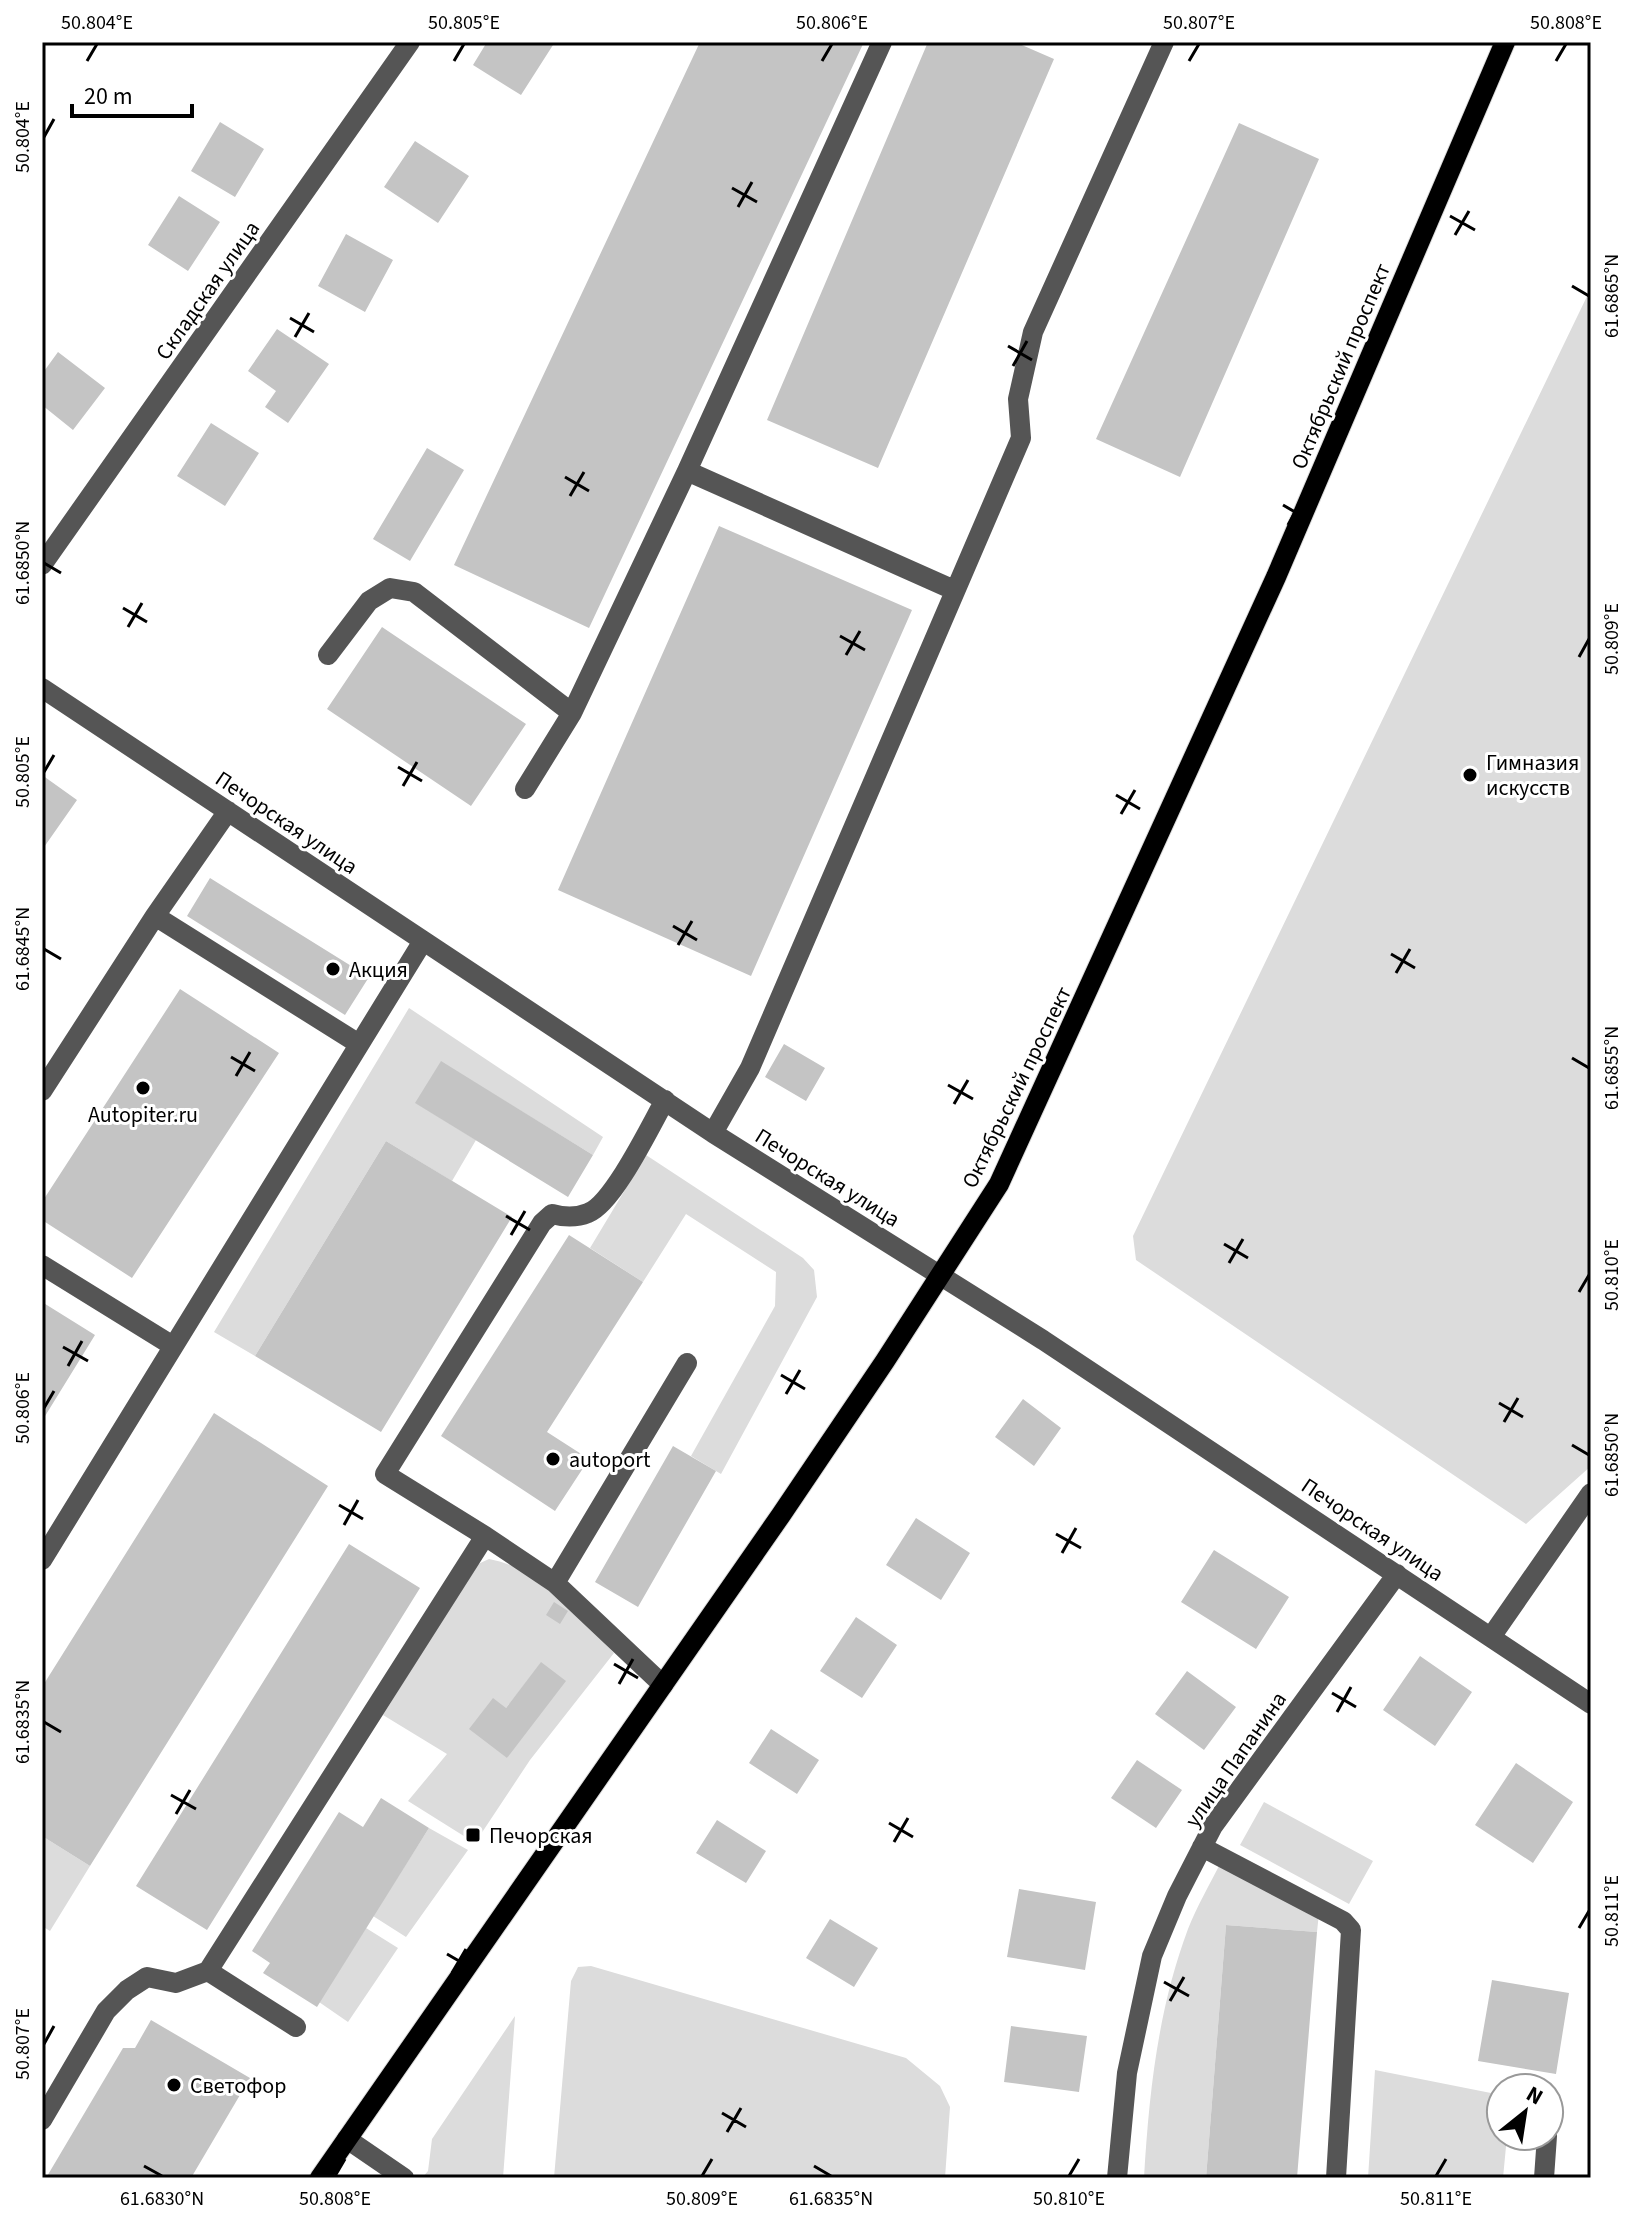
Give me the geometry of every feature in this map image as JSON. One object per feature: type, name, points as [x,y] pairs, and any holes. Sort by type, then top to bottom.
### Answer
[{"type":"main road","name":"Октябрьский проспект","points":[[320,2178],[663,1685],[941,1275],[999,1184],[1276,577],[1505,42]]},
{"type":"street","name":"Складская улица","points":[[42,565],[410,42]]},
{"type":"street","points":[[525,789],[572,713],[687,471],[882,42]]},
{"type":"street","points":[[713,1133],[750,1068],[1021,438],[1018,399],[1033,332],[1157,44]]},
{"type":"street","points":[[687,471],[954,590]]},
{"type":"street","points":[[328,655],[369,601],[390,588],[414,592],[572,713]]},
{"type":"street","name":"Печорская улица","points":[[42,688],[713,1133],[1056,1348],[1591,1704]]},
{"type":"street","points":[[42,1091],[155,916],[228,811]]},
{"type":"street","points":[[155,916],[359,1044]]},
{"type":"street","points":[[42,1560],[423,941]]},
{"type":"street","points":[[663,1685],[555,1583],[385,1474],[542,1223],[552,1214],[565,1217],[591,1213],[628,1166],[665,1100]]},
{"type":"street","points":[[42,1265],[173,1346]]},
{"type":"street","points":[[555,1583],[687,1363]]},
{"type":"street","points":[[1491,1637],[1591,1493]]},
{"type":"street","points":[[42,2120],[106,2011],[127,1990],[147,1977],[176,1983],[208,1971],[485,1536]]},
{"type":"street","name":"улица Папанина","points":[[1117,2178],[1127,2073],[1152,1956],[1177,1896],[1213,1826],[1397,1574]]},
{"type":"street","points":[[1202,1847],[1343,1921],[1351,1930],[1336,2178]]},
{"type":"street","points":[[208,1971],[296,2027]]},
{"type":"street","points":[[347,2139],[404,2178]]},
{"type":"street","points":[[1544,2178],[1546,2152]]},
{"type":"shaded area","name":"Гимназия искусств","points":[[1591,288],[1591,1466],[1526,1524],[1136,1260],[1133,1236]]},
{"type":"shaded area","points":[[409,1008],[603,1137],[593,1155],[441,1062],[416,1103],[476,1140],[452,1181],[386,1141],[255,1356],[214,1332]]},
{"type":"shaded area","points":[[646,1155],[803,1258],[814,1270],[817,1297],[721,1474],[691,1456],[775,1306],[776,1272],[686,1214],[643,1282],[590,1248]]},
{"type":"shaded area","points":[[489,1559],[508,1564],[543,1583],[614,1653],[530,1760],[475,1843],[408,1801],[447,1754],[383,1715],[476,1565]],"holes":[[[541,1663],[507,1758],[506,1708]]]},
{"type":"shaded area","points":[[1264,1802],[1373,1861],[1349,1904],[1240,1845]]},
{"type":"shaded area","points":[[429,1828],[468,1850],[406,1937],[373,1916]]},
{"type":"shaded area","points":[[42,1836],[90,1866],[50,1931],[42,1926]]},
{"type":"shaded area","points":[[1221,1862],[1319,1913],[1317,1932],[1226,1925],[1206,2178],[1144,2178],[1152,2083],[1169,1990],[1188,1929]]},
{"type":"shaded area","points":[[366,1928],[398,1948],[348,2022],[319,2002]]},
{"type":"shaded area","points":[[591,1966],[906,2058],[940,2086],[950,2107],[945,2178],[554,2178],[571,1981],[578,1967]]},
{"type":"shaded area","points":[[515,2016],[503,2178],[422,2178],[428,2171],[432,2139]]},
{"type":"shaded area","points":[[1375,2070],[1485,2092],[1485,2152],[1505,2152],[1503,2178],[1368,2178]]},
{"type":"building","points":[[487,42],[549,42],[553,45],[521,95],[473,65]]},
{"type":"building","points":[[700,42],[864,42],[589,628],[454,565]]},
{"type":"building","points":[[928,42],[1015,42],[1054,59],[878,468],[767,420]]},
{"type":"building","points":[[220,122],[264,149],[235,197],[191,171]]},
{"type":"building","points":[[1239,123],[1319,159],[1180,477],[1096,439]]},
{"type":"building","points":[[415,141],[469,176],[438,223],[384,187]]},
{"type":"building","points":[[179,196],[220,222],[188,271],[148,245]]},
{"type":"building","points":[[346,234],[393,260],[365,312],[318,286]]},
{"type":"building","points":[[277,329],[329,364],[288,423],[265,407],[276,391],[248,371]]},
{"type":"building","points":[[58,352],[105,388],[73,430],[42,405],[42,374]]},
{"type":"building","points":[[211,423],[259,453],[225,506],[177,476]]},
{"type":"building","points":[[427,448],[464,470],[410,561],[373,539]]},
{"type":"building","points":[[719,526],[912,610],[751,976],[558,890]]},
{"type":"building","points":[[382,627],[526,724],[471,806],[327,709]]},
{"type":"building","points":[[42,775],[77,800],[42,850]]},
{"type":"building","points":[[210,878],[369,977],[345,1015],[187,916]]},
{"type":"building","points":[[180,989],[279,1053],[132,1278],[42,1220],[42,1202]]},
{"type":"building","points":[[784,1044],[825,1068],[806,1101],[765,1077]]},
{"type":"building","points":[[441,1061],[593,1155],[568,1197],[415,1103]]},
{"type":"building","points":[[386,1141],[512,1217],[381,1432],[255,1356]]},
{"type":"building","points":[[569,1235],[643,1282],[547,1432],[589,1459],[555,1511],[441,1436]]},
{"type":"building","points":[[42,1302],[95,1335],[42,1421]]},
{"type":"building","points":[[1023,1399],[1061,1428],[1034,1466],[995,1437]]},
{"type":"building","points":[[214,1413],[328,1486],[90,1866],[42,1836],[42,1687]]},
{"type":"building","points":[[673,1446],[716,1471],[638,1607],[595,1582]]},
{"type":"building","points":[[916,1518],[970,1553],[941,1600],[886,1565]]},
{"type":"building","points":[[349,1544],[420,1588],[207,1930],[136,1886]]},
{"type":"building","points":[[1214,1550],[1289,1597],[1256,1649],[1181,1602]]},
{"type":"building","points":[[554,1602],[568,1611],[560,1624],[546,1615]]},
{"type":"building","points":[[856,1617],[897,1645],[862,1698],[820,1671]]},
{"type":"building","points":[[1420,1656],[1472,1692],[1435,1746],[1383,1710]]},
{"type":"building","points":[[541,1662],[566,1681],[507,1758],[469,1729],[493,1698],[506,1708]]},
{"type":"building","points":[[1187,1671],[1236,1707],[1204,1750],[1155,1714]]},
{"type":"building","points":[[771,1729],[819,1760],[797,1794],[749,1763]]},
{"type":"building","points":[[1137,1760],[1182,1790],[1156,1828],[1111,1798]]},
{"type":"building","points":[[1516,1763],[1573,1802],[1533,1863],[1475,1825]]},
{"type":"building","points":[[381,1798],[429,1828],[317,2007],[263,1973],[270,1963],[252,1951],[339,1812],[363,1827]]},
{"type":"building","points":[[717,1820],[766,1851],[746,1883],[696,1853]]},
{"type":"building","points":[[1019,1889],[1096,1902],[1085,1970],[1007,1957]]},
{"type":"building","points":[[830,1919],[878,1948],[854,1987],[806,1958]]},
{"type":"building","points":[[1226,1925],[1317,1932],[1297,2178],[1206,2178]]},
{"type":"building","points":[[1492,1980],[1569,1993],[1556,2072],[1478,2061]]},
{"type":"building","points":[[151,2020],[250,2078],[191,2178],[46,2178],[123,2048],[135,2048]]},
{"type":"building","points":[[1011,2026],[1087,2036],[1079,2092],[1004,2082]]},
{"type":"place","name":"Гимназия искусств","points":[[1470,775]]},
{"type":"place","name":"Акция","points":[[333,969]]},
{"type":"place","name":"Autopiter.ru","points":[[143,1088]]},
{"type":"place","name":"autoport","points":[[553,1459]]},
{"type":"place","name":"Печорская","points":[[473,1835]]},
{"type":"place","name":"Светофор","points":[[174,2085]]}]
